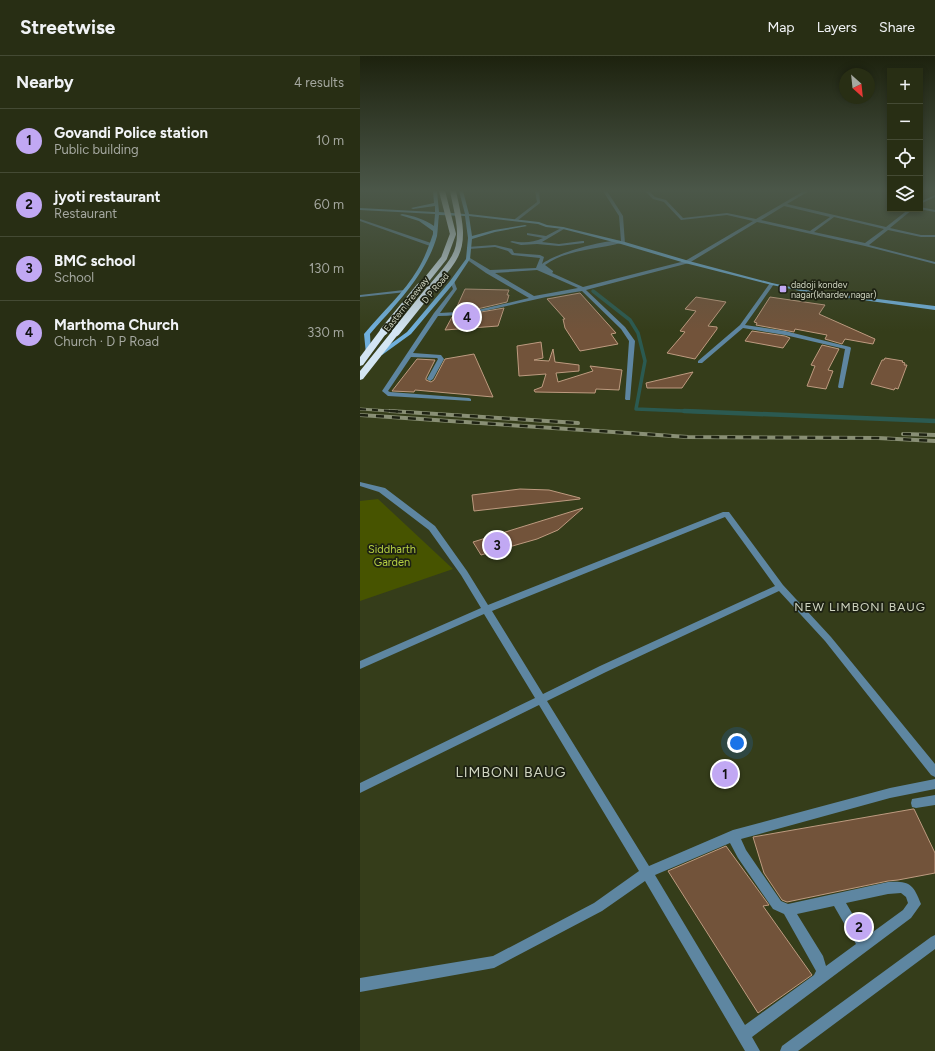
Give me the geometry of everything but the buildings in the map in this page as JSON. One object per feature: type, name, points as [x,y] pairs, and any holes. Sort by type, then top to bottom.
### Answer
[{"type":"highway","name":"Eastern Freeway","points":[[360,363],[384,331],[439,264],[449,248],[452,237]]},
{"type":"highway","name":"Eastern Freeway","points":[[360,377],[454,258],[460,237]]},
{"type":"main road","points":[[368,354],[367,334],[424,265],[434,237]]},
{"type":"main road","points":[[602,237],[687,262],[805,291],[935,308]]},
{"type":"main road","name":"D P Road","points":[[379,354],[409,333],[452,282],[468,259],[470,238]]},
{"type":"street","points":[[410,237],[432,245]]},
{"type":"street","points":[[621,237],[621,242],[580,249],[548,261],[543,265],[544,268],[585,288],[623,328],[632,341],[628,400]]},
{"type":"street","points":[[436,314],[467,314],[501,307],[533,298],[585,288],[612,279],[687,262],[729,237]]},
{"type":"street","points":[[831,237],[935,263]]},
{"type":"street","points":[[866,245],[877,237]]},
{"type":"street","points":[[539,243],[547,238]]},
{"type":"street","points":[[512,242],[525,245],[539,243],[552,246],[582,242]]},
{"type":"street","points":[[469,248],[495,246],[510,250],[512,254],[540,256],[542,257],[538,269]]},
{"type":"street","points":[[468,259],[533,298]]},
{"type":"street","points":[[488,272],[538,269],[585,288]]},
{"type":"street","points":[[452,282],[455,289],[436,314],[385,391],[388,394],[469,400]]},
{"type":"street","points":[[700,362],[742,326],[772,284]]},
{"type":"street","points":[[360,296],[404,291]]},
{"type":"street","points":[[742,326],[785,333],[848,348],[841,387]]},
{"type":"street","points":[[410,355],[438,356],[441,359],[430,378]]},
{"type":"street","points":[[360,484],[382,490],[432,528],[464,573],[647,873],[753,1051]]},
{"type":"street","points":[[360,665],[486,610],[726,514],[780,587],[828,639],[935,772]]},
{"type":"street","points":[[360,788],[603,669],[780,587]]},
{"type":"street","points":[[360,985],[494,962],[598,907],[647,873],[733,836],[890,793],[935,784]]},
{"type":"street","points":[[916,803],[935,800]]},
{"type":"street","points":[[733,836],[742,854],[777,905],[788,910],[818,961],[822,971],[819,979]]},
{"type":"street","points":[[743,1035],[907,914],[915,904],[910,893],[903,887],[895,887],[788,910]]},
{"type":"street","points":[[837,899],[864,946]]},
{"type":"street","points":[[787,1051],[935,941]]},
{"type":"green space","name":"Siddharth Garden","points":[[378,499],[453,569],[360,601],[360,501]]},
{"type":"waterway","points":[[593,291],[630,320],[638,333],[645,361],[636,409],[706,412]]},
{"type":"waterway","points":[[684,411],[706,412]]},
{"type":"waterway","points":[[706,412],[935,421]]},
{"type":"railway","points":[[360,409],[390,411]]},
{"type":"railway","points":[[390,411],[578,423]]},
{"type":"railway","points":[[390,411],[405,412]]},
{"type":"railway","points":[[360,415],[688,437],[878,438],[935,441]]},
{"type":"railway","points":[[903,434],[935,435]]},
{"type":"place","name":"dadoji kondev nagar(khardev nagar)","points":[[783,289]]},
{"type":"place","name":"Marthoma Church","points":[[467,317]]},
{"type":"place","name":"BMC school","points":[[497,545]]},
{"type":"place","name":"Govandi Police station","points":[[725,774]]},
{"type":"place","name":"jyoti restaurant","points":[[859,927]]},
{"type":"district","name":"NEW LIMBONI BAUG","points":[[860,607]]},
{"type":"district","name":"LIMBONI BAUG","points":[[511,772]]}]
